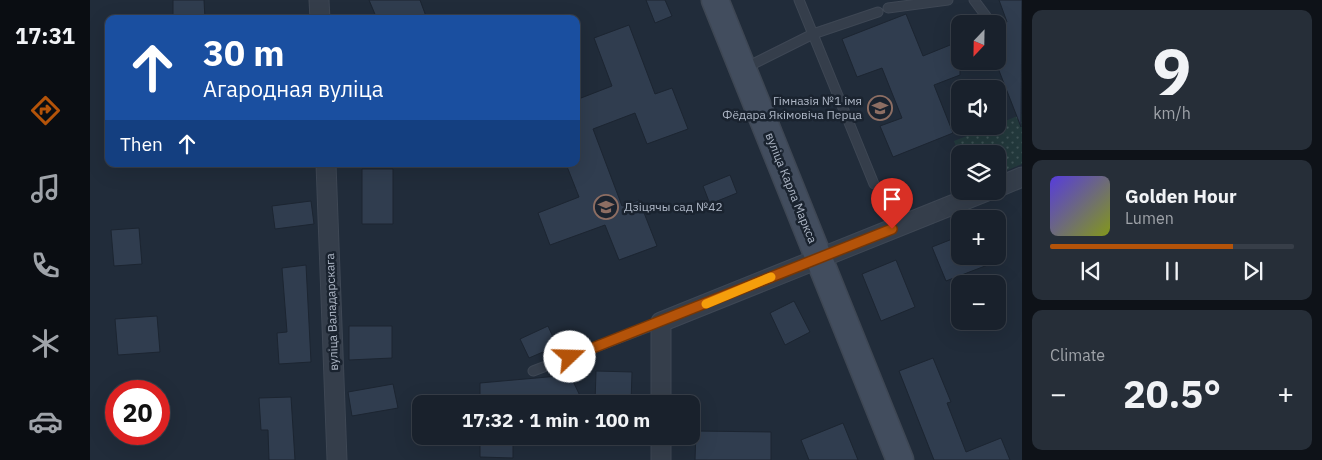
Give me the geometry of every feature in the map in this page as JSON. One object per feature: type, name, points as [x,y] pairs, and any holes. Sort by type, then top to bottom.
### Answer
[{"type":"main road","name":"вуліца Карла Маркса","points":[[715,0],[900,460]]},
{"type":"street","points":[[319,0],[320,15]]},
{"type":"street","name":"вуліца Валадарскага","points":[[326,167],[337,460]]},
{"type":"street","points":[[1006,184],[1022,177]]},
{"type":"street","points":[[661,395],[661,322],[964,200]]},
{"type":"street","points":[[661,445],[661,460]]},
{"type":"lane","points":[[799,0],[874,184]]},
{"type":"lane","points":[[888,8],[948,0]]},
{"type":"lane","points":[[974,0],[985,15]]},
{"type":"lane","points":[[743,69],[813,34],[878,12]]},
{"type":"lane","points":[[533,372],[661,322]]},
{"type":"green space","points":[[1022,114],[1022,164],[1006,171],[1006,145],[956,145],[954,141],[969,135],[1006,135],[1006,121]]},
{"type":"building","points":[[173,0],[204,0],[205,15],[173,15]]},
{"type":"building","points":[[369,0],[420,0],[426,15],[375,15]]},
{"type":"building","points":[[646,0],[665,0],[672,16],[655,23]]},
{"type":"building","points":[[999,0],[1022,0],[1021,127],[1006,89],[1006,80],[1003,80],[999,70],[1006,70],[1007,22]]},
{"type":"building","points":[[906,14],[923,56],[951,45],[951,70],[960,70],[960,75],[934,85],[951,128],[951,134],[893,157],[880,126],[902,118],[882,68],[857,77],[842,39]]},
{"type":"building","points":[[629,25],[655,94],[672,88],[688,129],[647,144],[635,113],[593,129],[622,206],[639,200],[657,246],[619,260],[605,225],[550,245],[538,213],[579,197],[567,167],[580,167],[580,95],[581,98],[612,86],[594,38]]},
{"type":"building","points":[[362,169],[393,169],[393,224],[362,224]]},
{"type":"building","points":[[730,175],[737,193],[710,204],[703,186]]},
{"type":"building","points":[[311,201],[314,224],[275,229],[272,206]]},
{"type":"building","points":[[139,228],[142,264],[114,266],[111,230]]},
{"type":"building","points":[[951,240],[951,265],[988,265],[962,275],[951,275],[951,279],[946,281],[932,247]]},
{"type":"building","points":[[896,260],[915,307],[881,321],[862,274]]},
{"type":"building","points":[[306,265],[311,362],[279,364],[277,333],[287,332],[282,268]]},
{"type":"building","points":[[794,301],[810,332],[785,345],[770,313]]},
{"type":"building","points":[[157,316],[160,352],[118,355],[115,319]]},
{"type":"building","points":[[349,326],[392,326],[392,358],[349,360]]},
{"type":"building","points":[[548,326],[557,346],[529,358],[520,339]]},
{"type":"building","points":[[933,358],[951,402],[947,403],[966,452],[1001,438],[1010,460],[934,460],[899,371]]},
{"type":"building","points":[[596,371],[632,372],[631,395],[595,395]]},
{"type":"building","points":[[570,375],[580,395],[480,395],[480,383]]},
{"type":"building","points":[[393,384],[398,408],[352,416],[348,392]]},
{"type":"building","points":[[291,397],[295,460],[269,460],[268,430],[261,430],[259,398]]},
{"type":"building","points":[[843,423],[858,460],[809,460],[801,440]]},
{"type":"building","points":[[700,431],[771,432],[771,460],[695,460],[696,445],[700,445]]},
{"type":"building","points":[[480,445],[513,445],[513,458],[480,457]]},
{"type":"slow traffic","points":[[706,304],[771,277]]},
{"type":"place","name":"Гімназія №1 імя Фёдара Якімовіча Перца","points":[[880,108]]},
{"type":"place","name":"Дзіцячы сад №42","points":[[606,207]]},
{"type":"route","points":[[570,357],[892,229]]}]
